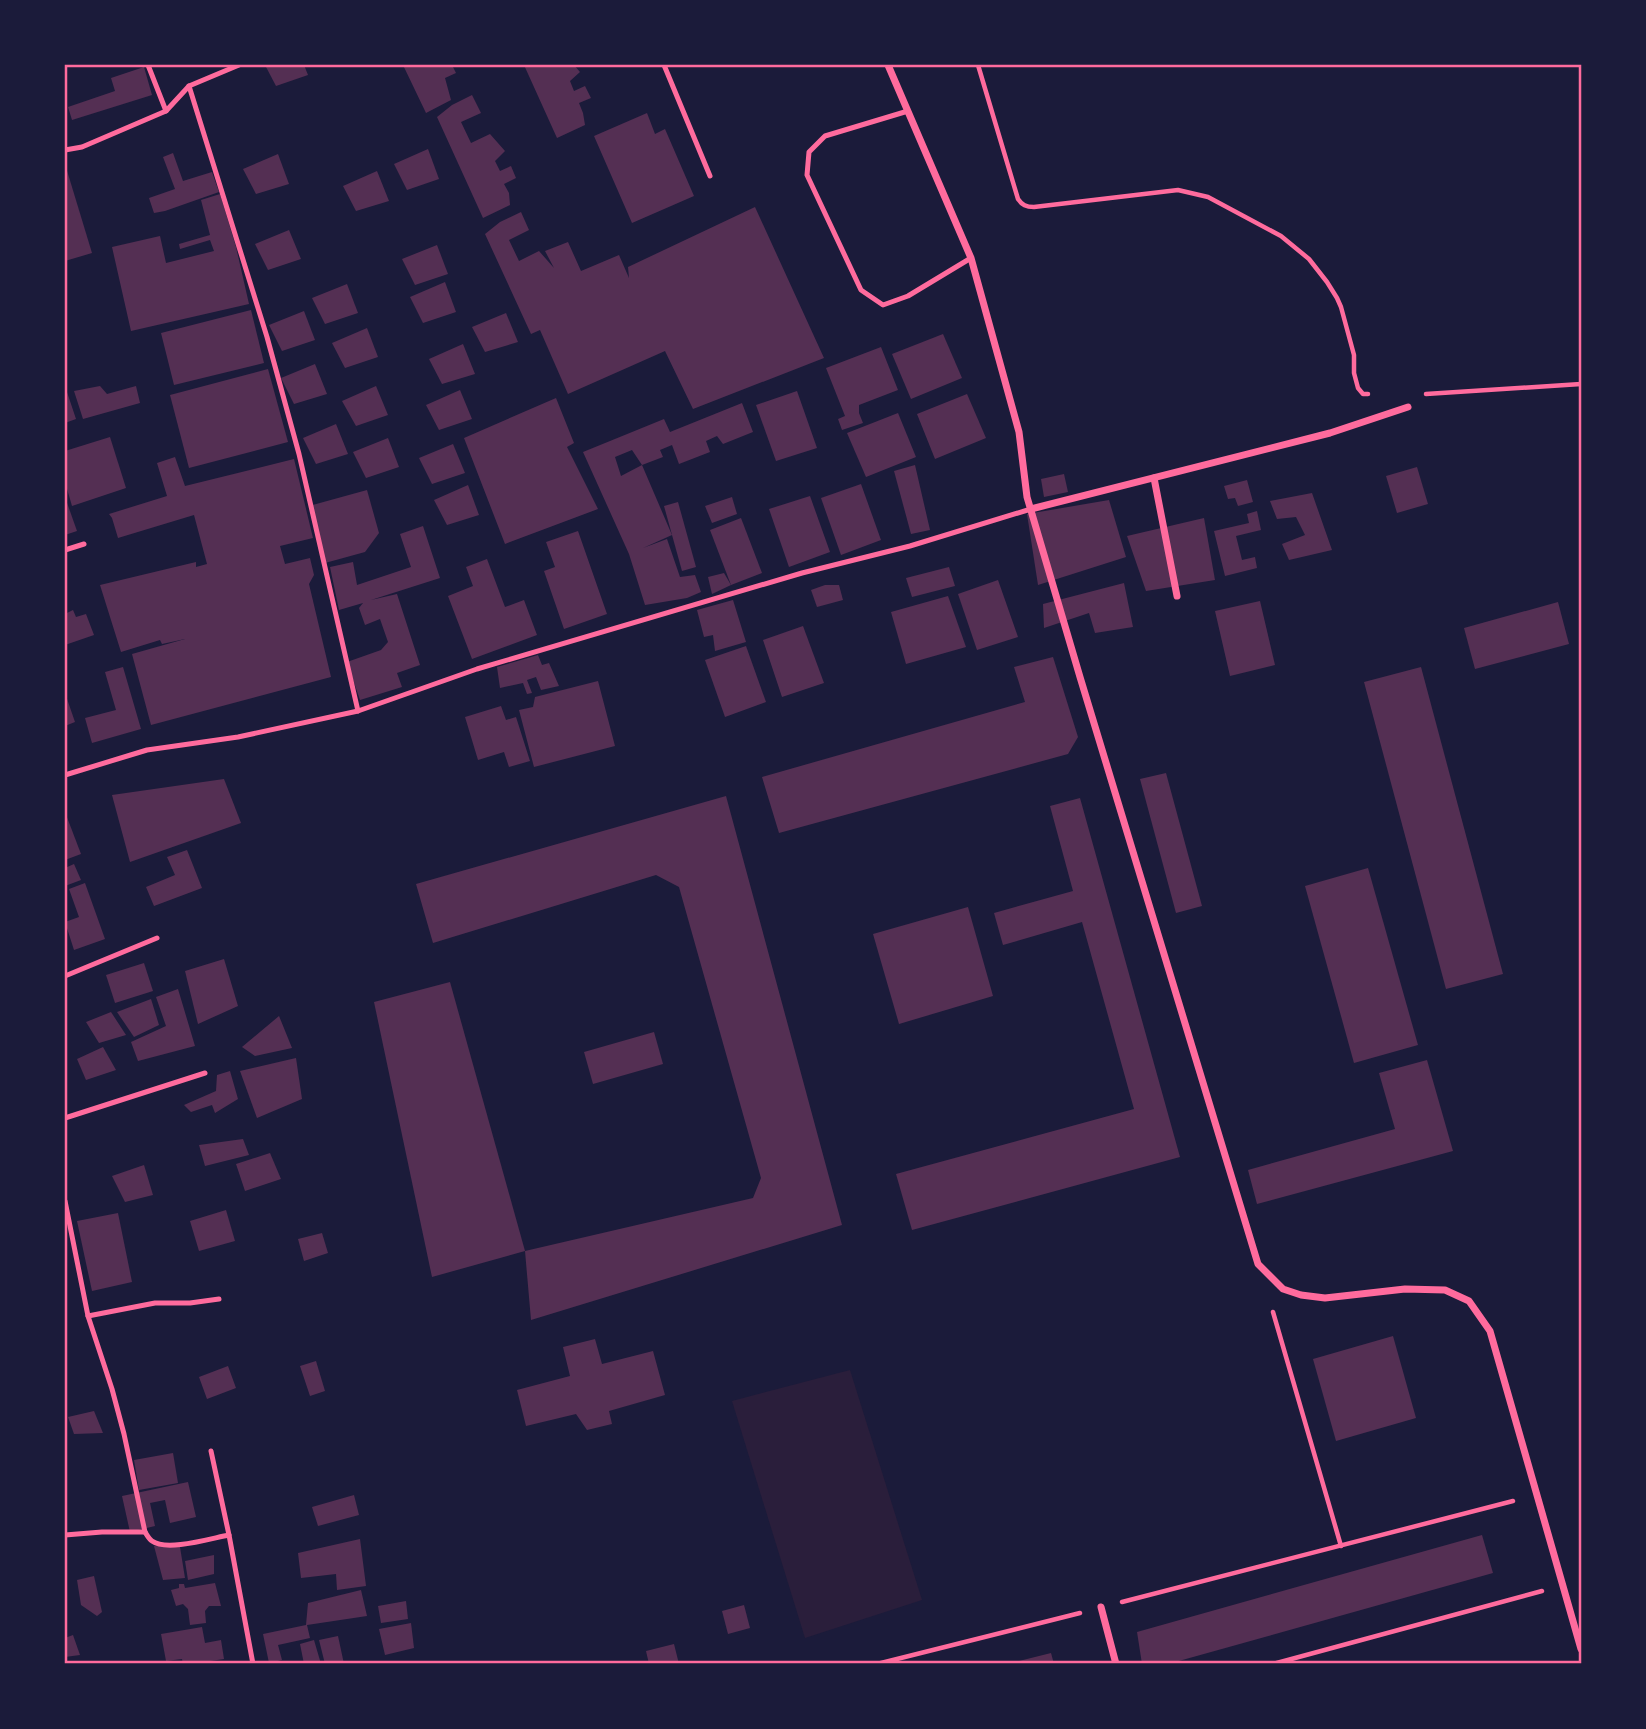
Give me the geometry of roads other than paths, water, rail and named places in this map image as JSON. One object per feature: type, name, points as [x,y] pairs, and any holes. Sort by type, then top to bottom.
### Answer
[{"type":"street","points":[[888,65],[971,258],[1019,432],[1027,497],[1258,1264],[1283,1289],[1301,1295],[1325,1298],[1405,1289],[1445,1290],[1469,1301],[1490,1331],[1581,1649]]},
{"type":"street","points":[[1031,509],[1330,433],[1408,407]]},
{"type":"street","points":[[1154,478],[1177,596]]},
{"type":"street","points":[[1101,1607],[1116,1664]]},
{"type":"lane","points":[[148,65],[166,111]]},
{"type":"lane","points":[[65,150],[82,147],[166,111],[189,86],[239,65]]},
{"type":"lane","points":[[664,65],[710,176]]},
{"type":"lane","points":[[189,86],[267,337],[299,454],[358,711]]},
{"type":"lane","points":[[908,111],[825,136],[809,152],[807,175],[861,290],[883,305],[908,296],[971,258]]},
{"type":"lane","points":[[65,775],[147,750],[238,737],[358,711],[477,669],[1031,509]]},
{"type":"lane","points":[[65,551],[84,544]]},
{"type":"lane","points":[[65,976],[157,938]]},
{"type":"lane","points":[[65,1118],[205,1073]]},
{"type":"lane","points":[[65,1201],[88,1316],[124,1434],[145,1532],[152,1541],[164,1545],[229,1535]]},
{"type":"lane","points":[[88,1316],[155,1303],[190,1303],[219,1299]]},
{"type":"lane","points":[[211,1451],[253,1664]]},
{"type":"lane","points":[[65,1535],[145,1532]]}]
